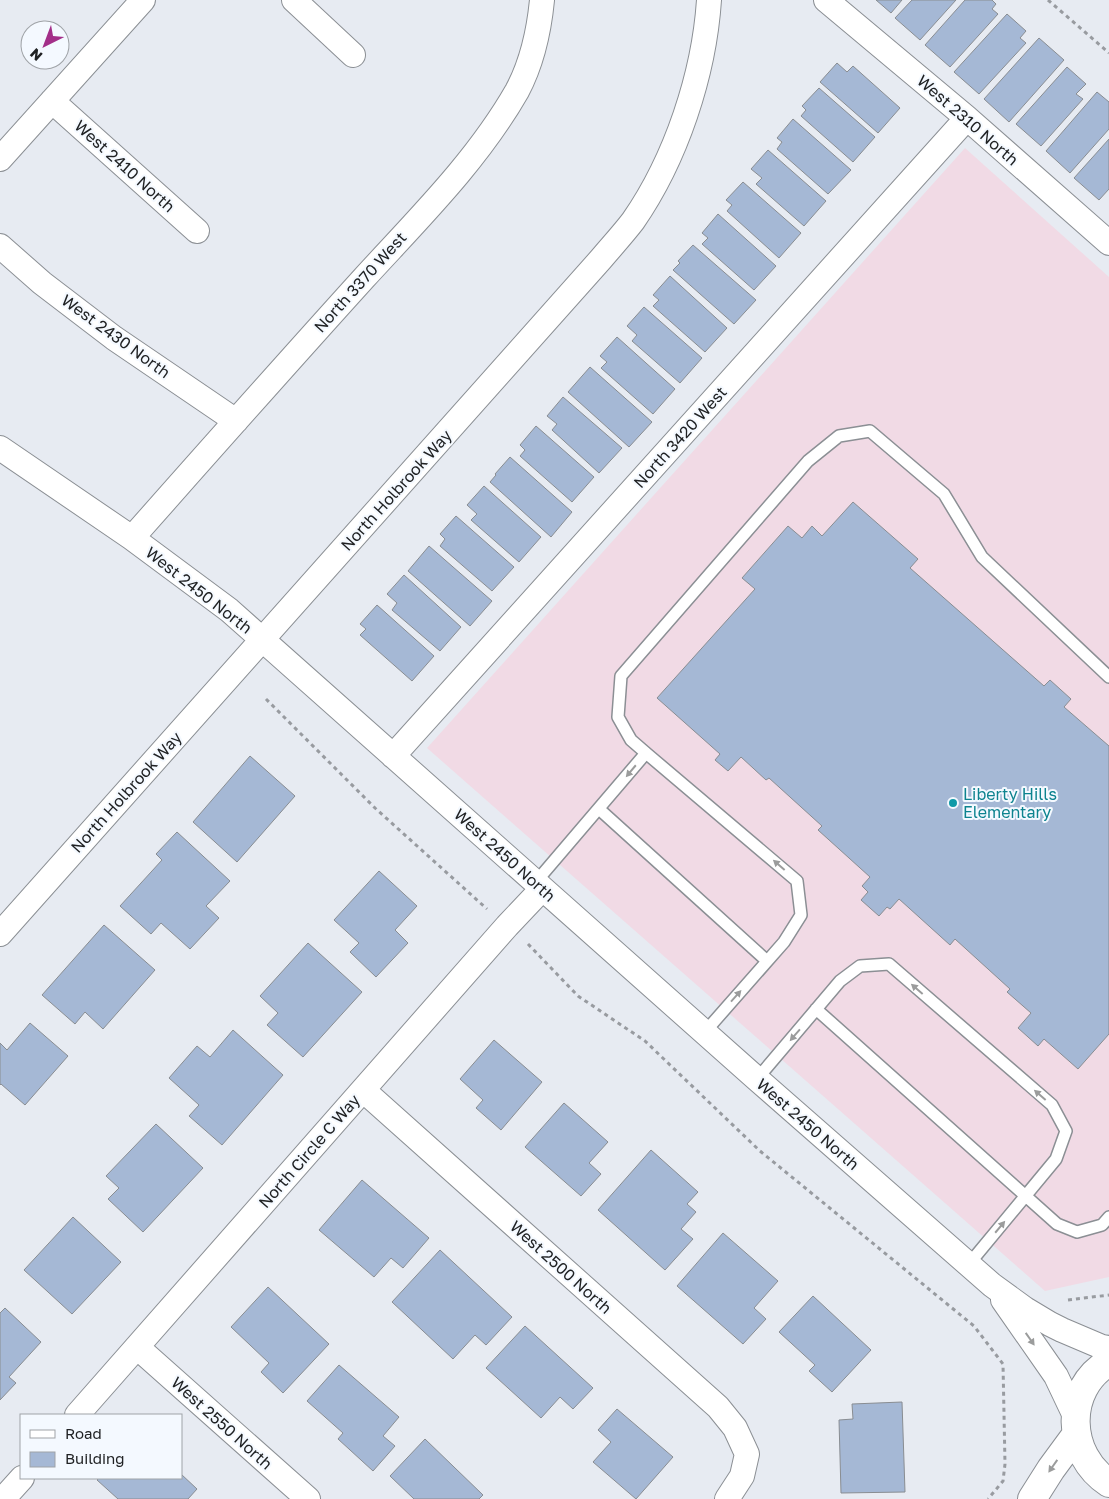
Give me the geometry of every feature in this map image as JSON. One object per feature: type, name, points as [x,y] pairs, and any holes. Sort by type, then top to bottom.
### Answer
[{"type":"street","points":[[0,159],[143,0]]},
{"type":"street","points":[[294,0],[353,55]]},
{"type":"street","name":"North 3370 West","points":[[132,538],[451,182],[491,133],[518,89],[534,49],[542,0]]},
{"type":"street","name":"North Holbrook Way","points":[[0,934],[633,221],[658,180],[678,135],[696,79],[708,24],[709,0]]},
{"type":"street","name":"West 2310 North","points":[[826,0],[967,118],[1109,243]]},
{"type":"street","name":"West 2410 North","points":[[52,101],[197,231]]},
{"type":"street","name":"North 3420 West","points":[[393,756],[967,118]]},
{"type":"street","name":"West 2430 North","points":[[0,246],[42,283],[107,332],[236,421]]},
{"type":"street","name":"West 2450 North","points":[[0,448],[132,538],[222,605],[757,1079],[992,1284],[1025,1309],[1062,1330],[1102,1347],[1109,1348]]},
{"type":"street","name":"North Circle C Way","points":[[78,1414],[507,926],[539,886]]},
{"type":"street","name":"West 2500 North","points":[[363,1090],[718,1407],[735,1428],[747,1454],[742,1476],[727,1499]]},
{"type":"street","name":"West 2450 North","points":[[992,1284],[1056,1376],[1075,1425]]},
{"type":"street","name":"West 2550 North","points":[[137,1348],[308,1499]]},
{"type":"street","points":[[1032,1499],[1075,1425],[1080,1397],[1089,1380],[1102,1366],[1109,1362]]},
{"type":"street","points":[[1075,1425],[1082,1454],[1093,1470],[1109,1483]]},
{"type":"street","points":[[3,1499],[21,1479]]},
{"type":"lane","points":[[704,1032],[784,942],[801,915],[797,881],[630,740],[618,717],[621,676],[808,461],[839,436],[870,431],[944,494],[982,557],[1109,677]]},
{"type":"lane","points":[[539,886],[646,753]]},
{"type":"lane","points":[[599,810],[767,961]]},
{"type":"lane","points":[[757,1079],[840,981],[860,966],[889,964],[1052,1105],[1066,1131],[1056,1159],[969,1264]]},
{"type":"lane","points":[[816,1009],[1057,1224],[1077,1232],[1102,1225],[1109,1217]]},
{"type":"path","points":[[1048,0],[1109,53]]},
{"type":"path","points":[[266,699],[375,808],[480,902]]},
{"type":"path","points":[[530,945],[578,996],[645,1041],[760,1151],[974,1326],[1003,1364],[1003,1481],[988,1499]]},
{"type":"path","points":[[1068,1300],[1109,1295]]},
{"type":"shaded area","points":[[965,148],[1109,277],[1109,1277],[1045,1291],[427,748]]},
{"type":"building","points":[[876,0],[902,0],[891,13]]},
{"type":"building","points":[[912,0],[956,0],[920,40],[895,18]]},
{"type":"building","points":[[965,0],[992,0],[996,4],[992,9],[998,14],[950,67],[925,45]]},
{"type":"building","points":[[1007,14],[1026,31],[1020,38],[1026,43],[979,94],[954,72]]},
{"type":"building","points":[[1039,38],[1064,60],[1009,122],[984,99]]},
{"type":"building","points":[[837,63],[847,72],[853,66],[900,108],[878,133],[820,82]]},
{"type":"building","points":[[1067,67],[1086,84],[1076,94],[1083,99],[1041,146],[1016,124]]},
{"type":"building","points":[[819,88],[875,137],[853,162],[801,116],[806,110],[802,106]]},
{"type":"building","points":[[1097,92],[1109,102],[1109,129],[1070,173],[1046,151]]},
{"type":"building","points":[[793,119],[851,170],[828,194],[777,149],[782,142],[777,138]]},
{"type":"building","points":[[1109,139],[1109,189],[1099,200],[1074,178]]},
{"type":"building","points":[[768,150],[826,201],[804,226],[756,184],[762,178],[751,169]]},
{"type":"building","points":[[743,182],[801,233],[779,258],[727,211],[732,205],[726,200]]},
{"type":"building","points":[[718,214],[776,266],[754,290],[702,244],[708,238],[702,233]]},
{"type":"building","points":[[693,245],[756,300],[734,324],[673,270],[680,263],[678,261]]},
{"type":"building","points":[[670,276],[727,328],[705,352],[653,306],[659,300],[653,295]]},
{"type":"building","points":[[644,307],[702,358],[680,383],[632,341],[637,335],[627,326]]},
{"type":"building","points":[[617,337],[675,389],[653,414],[601,368],[607,362],[600,356]]},
{"type":"building","points":[[590,367],[652,422],[629,447],[568,392]]},
{"type":"building","points":[[563,397],[622,448],[599,473],[552,430],[557,424],[547,416]]},
{"type":"building","points":[[536,426],[594,477],[572,502],[520,456],[525,450],[520,445]]},
{"type":"building","points":[[510,457],[572,512],[551,537],[490,482]]},
{"type":"building","points":[[484,486],[541,537],[519,562],[471,520],[477,514],[467,505]]},
{"type":"building","name":"Liberty Hills Elementary","points":[[853,502],[918,559],[910,568],[1044,686],[1050,680],[1071,699],[1064,707],[1109,746],[1109,1034],[1078,1069],[1044,1039],[1038,1046],[1018,1028],[1031,1013],[1007,992],[1010,989],[955,939],[950,945],[899,899],[890,909],[887,907],[879,916],[861,900],[868,892],[862,886],[870,877],[818,830],[822,826],[769,778],[766,780],[741,757],[728,771],[715,760],[720,754],[657,698],[755,589],[742,578],[788,526],[802,538],[812,526],[822,536]]},
{"type":"building","points":[[456,516],[514,567],[492,591],[440,546],[445,539],[440,534]]},
{"type":"building","points":[[429,546],[492,601],[470,626],[408,571]]},
{"type":"building","points":[[404,575],[461,627],[440,651],[392,610],[397,603],[387,594]]},
{"type":"building","points":[[377,605],[434,656],[412,681],[360,635],[366,629],[360,624]]},
{"type":"building","points":[[250,756],[295,796],[237,862],[193,822]]},
{"type":"building","points":[[177,832],[230,881],[206,906],[219,918],[190,949],[161,923],[151,934],[120,906],[162,860],[156,854]]},
{"type":"building","points":[[379,871],[417,906],[395,930],[408,943],[376,977],[350,952],[359,943],[334,920]]},
{"type":"building","points":[[104,925],[155,970],[103,1029],[85,1012],[75,1024],[42,995]]},
{"type":"building","points":[[308,943],[362,992],[303,1057],[267,1025],[278,1013],[260,996]]},
{"type":"building","points":[[30,1023],[68,1056],[25,1105],[0,1085],[0,1043],[7,1050]]},
{"type":"building","points":[[233,1030],[283,1075],[222,1145],[189,1116],[199,1105],[169,1078],[197,1046],[210,1057]]},
{"type":"building","points":[[494,1040],[542,1082],[501,1130],[476,1108],[483,1100],[460,1079]]},
{"type":"building","points":[[564,1103],[608,1142],[589,1163],[601,1174],[581,1196],[525,1147]]},
{"type":"building","points":[[156,1124],[203,1168],[143,1232],[108,1199],[119,1188],[106,1176]]},
{"type":"building","points":[[651,1150],[698,1192],[687,1204],[696,1212],[681,1229],[693,1239],[665,1270],[598,1210]]},
{"type":"building","points":[[362,1180],[429,1238],[403,1268],[391,1258],[374,1277],[319,1230]]},
{"type":"building","points":[[73,1217],[121,1262],[72,1314],[24,1270]]},
{"type":"building","points":[[723,1233],[778,1281],[754,1308],[766,1319],[743,1344],[677,1286]]},
{"type":"building","points":[[440,1250],[512,1317],[486,1345],[475,1335],[453,1359],[392,1302]]},
{"type":"building","points":[[268,1287],[329,1344],[283,1393],[261,1372],[269,1363],[231,1327]]},
{"type":"building","points":[[813,1296],[871,1350],[832,1392],[809,1371],[815,1365],[779,1332]]},
{"type":"building","points":[[5,1308],[41,1342],[9,1377],[16,1383],[0,1400],[0,1313]]},
{"type":"building","points":[[525,1326],[593,1388],[573,1409],[560,1397],[541,1418],[486,1368]]},
{"type":"building","points":[[339,1365],[399,1417],[383,1436],[395,1446],[373,1471],[338,1439],[343,1433],[307,1401]]},
{"type":"building","points":[[902,1402],[905,1492],[841,1493],[839,1420],[853,1419],[852,1404]]},
{"type":"building","points":[[617,1409],[673,1457],[636,1499],[593,1462],[611,1442],[598,1430]]},
{"type":"building","points":[[425,1439],[483,1495],[479,1499],[414,1499],[390,1476]]},
{"type":"building","points":[[182,1475],[197,1489],[188,1499],[118,1499],[97,1480],[182,1479]]},
{"type":"place","name":"Liberty Hills Elementary","points":[[953,803]]}]
